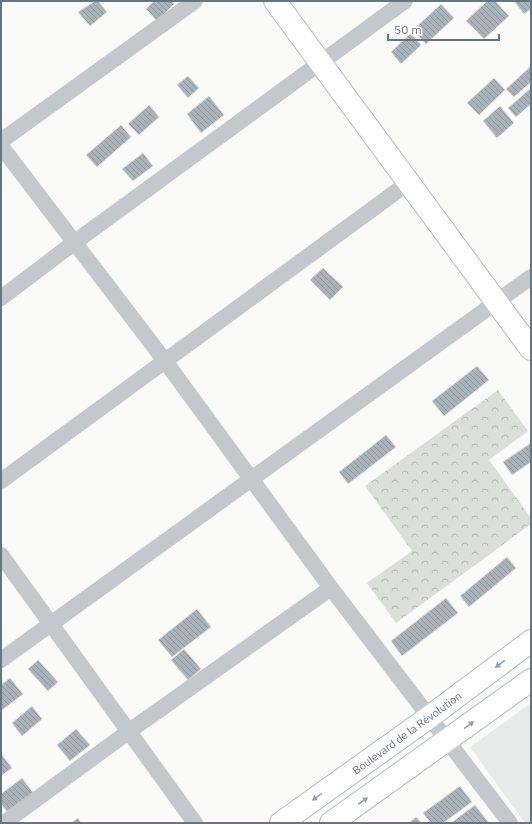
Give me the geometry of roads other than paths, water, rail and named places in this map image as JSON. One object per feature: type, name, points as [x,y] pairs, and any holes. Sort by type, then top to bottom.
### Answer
[{"type":"main road","points":[[275,1],[531,350]]},
{"type":"main road","name":"Boulevard de la Révolution","points":[[281,823],[428,718],[531,641]]},
{"type":"main road","points":[[331,823],[448,741],[531,680]]},
{"type":"street","points":[[1,142],[195,1]]},
{"type":"street","points":[[1,298],[75,242],[405,1]]},
{"type":"street","points":[[1,146],[165,361],[428,718],[448,741],[510,823]]},
{"type":"street","points":[[1,481],[408,183]]},
{"type":"street","points":[[1,660],[496,304],[531,277]]},
{"type":"street","points":[[1,555],[195,823]]},
{"type":"street","points":[[4,823],[128,732],[331,588]]}]
